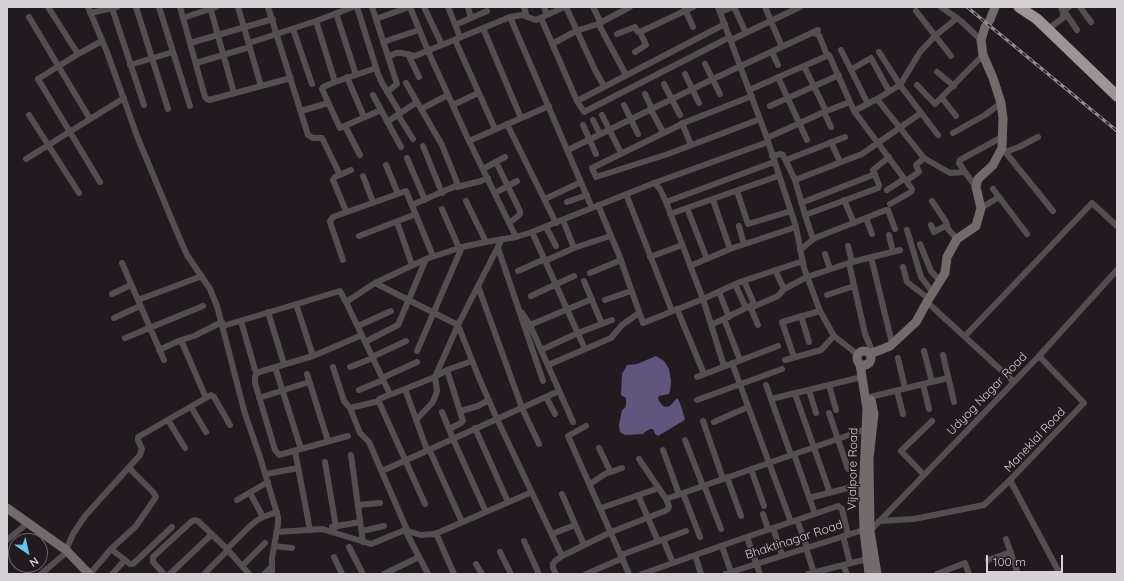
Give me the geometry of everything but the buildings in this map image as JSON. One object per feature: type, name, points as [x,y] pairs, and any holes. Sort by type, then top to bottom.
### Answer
[{"type":"highway","points":[[1019,7],[1037,19],[1117,96]]},
{"type":"main road","points":[[862,365],[870,361],[872,353],[892,343],[916,322],[946,270],[946,257],[957,239],[976,226],[981,208],[976,188],[978,179],[993,165],[1004,150],[1001,103],[984,55],[981,40],[985,27],[990,20],[995,7]]},
{"type":"main road","points":[[857,354],[860,351],[865,350],[872,353]]},
{"type":"main road","name":"Vijalpore Road","points":[[857,354],[857,361],[862,365],[874,414],[869,428],[863,484],[867,531],[877,574]]},
{"type":"main road","name":"Vijalpore Road","points":[[862,365],[862,377],[869,428],[867,531],[867,559],[869,574]]},
{"type":"main road","points":[[7,508],[66,551],[88,574]]},
{"type":"street","points":[[48,7],[78,54]]},
{"type":"street","points":[[136,7],[168,109]]},
{"type":"street","points":[[159,7],[190,106]]},
{"type":"street","points":[[180,7],[205,97],[207,99],[209,100],[291,78]]},
{"type":"street","points":[[238,7],[261,86]]},
{"type":"street","points":[[268,7],[308,135],[313,138],[322,138],[340,175]]},
{"type":"street","points":[[196,63],[353,7]]},
{"type":"street","points":[[357,7],[376,68],[387,92],[413,139]]},
{"type":"street","points":[[372,7],[398,84],[387,92]]},
{"type":"street","points":[[376,20],[410,7],[448,95],[516,237]]},
{"type":"street","points":[[424,7],[442,45]]},
{"type":"street","points":[[448,7],[455,25],[457,39],[478,93],[495,129]]},
{"type":"street","points":[[468,7],[472,18]]},
{"type":"street","points":[[524,7],[527,17]]},
{"type":"street","points":[[544,7],[544,17],[552,44],[582,111],[587,111],[730,38],[746,33],[800,7]]},
{"type":"street","points":[[388,57],[396,53],[415,56],[510,17],[522,15],[536,20],[565,7],[604,86]]},
{"type":"street","points":[[593,7],[599,19],[599,23],[626,75]]},
{"type":"street","points":[[552,44],[576,31],[599,23],[630,7]]},
{"type":"street","points":[[640,32],[685,9],[693,7]]},
{"type":"street","points":[[746,33],[733,7],[719,10],[760,119],[791,211],[796,227],[802,260],[820,311],[834,336],[857,354]]},
{"type":"street","points":[[765,7],[782,47]]},
{"type":"street","points":[[941,7],[957,18],[981,40]]},
{"type":"street","points":[[1062,10],[1070,7]]},
{"type":"street","points":[[1080,7],[1091,22]]},
{"type":"street","points":[[144,105],[130,65],[114,8],[89,10],[107,52],[137,136],[176,230],[187,255],[202,276],[215,300],[245,414],[266,474],[277,512],[278,524],[274,546],[272,574]]},
{"type":"street","points":[[183,18],[212,8],[222,55],[234,93]]},
{"type":"street","points":[[685,9],[693,27]]},
{"type":"street","points":[[1048,29],[1062,18],[1062,10]]},
{"type":"street","points":[[1062,10],[1077,30]]},
{"type":"street","points":[[455,25],[487,11]]},
{"type":"street","points":[[916,11],[951,56]]},
{"type":"street","points":[[336,13],[356,75]]},
{"type":"street","points":[[28,17],[90,119]]},
{"type":"street","points":[[416,22],[429,17]]},
{"type":"street","points":[[510,17],[581,182],[621,260],[643,323],[703,299],[735,284],[802,260]]},
{"type":"street","points":[[854,111],[900,85],[920,52],[935,36],[957,18]]},
{"type":"street","points":[[190,43],[273,19]]},
{"type":"street","points":[[316,21],[334,82]]},
{"type":"street","points":[[577,101],[725,24]]},
{"type":"street","points":[[617,34],[635,27],[638,32],[640,32],[646,46],[635,52]]},
{"type":"street","points":[[483,28],[521,118]]},
{"type":"street","points":[[293,29],[312,84]]},
{"type":"street","points":[[384,42],[420,30]]},
{"type":"street","points":[[568,150],[713,79],[816,31],[828,55],[830,56],[854,111],[879,142],[912,190],[890,204]]},
{"type":"street","points":[[100,182],[38,79],[102,41]]},
{"type":"street","points":[[841,50],[868,104]]},
{"type":"street","points":[[130,65],[173,52]]},
{"type":"street","points":[[772,52],[778,65]]},
{"type":"street","points":[[879,52],[900,85],[938,135]]},
{"type":"street","points":[[408,54],[419,76]]},
{"type":"street","points":[[760,119],[691,145],[609,173],[595,176],[592,167],[663,132],[750,93],[778,77],[828,55]]},
{"type":"street","points":[[917,85],[934,104],[937,104],[984,55]]},
{"type":"street","points":[[852,70],[870,58],[889,91]]},
{"type":"street","points":[[706,64],[720,94]]},
{"type":"street","points":[[804,66],[831,127]]},
{"type":"street","points":[[376,68],[334,82],[322,88],[339,127],[345,126],[381,110]]},
{"type":"street","points":[[937,72],[954,86]]},
{"type":"street","points":[[685,74],[699,103]]},
{"type":"street","points":[[770,106],[839,76]]},
{"type":"street","points":[[348,77],[364,118]]},
{"type":"street","points":[[778,77],[789,98],[807,140]]},
{"type":"street","points":[[406,83],[442,145],[458,184],[457,187]]},
{"type":"street","points":[[664,84],[680,115]]},
{"type":"street","points":[[453,104],[478,93]]},
{"type":"street","points":[[645,94],[663,132]]},
{"type":"street","points":[[373,95],[401,147]]},
{"type":"street","points":[[421,108],[448,95]]},
{"type":"street","points":[[26,159],[124,98]]},
{"type":"street","points":[[942,98],[956,116]]},
{"type":"street","points":[[877,99],[924,158],[950,173],[965,172]]},
{"type":"street","points":[[387,122],[417,102]]},
{"type":"street","points":[[346,302],[375,283],[412,264],[460,248],[516,237],[546,227],[626,194],[767,140],[825,111],[850,102]]},
{"type":"street","points":[[301,111],[328,103]]},
{"type":"street","points":[[953,133],[985,115],[1001,103]]},
{"type":"street","points":[[624,105],[638,134]]},
{"type":"street","points":[[469,140],[549,106]]},
{"type":"street","points":[[795,180],[862,154],[921,113]]},
{"type":"street","points":[[29,115],[79,193]]},
{"type":"street","points":[[602,115],[621,153]]},
{"type":"street","points":[[593,120],[600,134]]},
{"type":"street","points":[[508,124],[544,199],[560,221],[574,248]]},
{"type":"street","points":[[682,124],[691,145]]},
{"type":"street","points":[[583,125],[596,154]]},
{"type":"street","points":[[345,126],[360,155]]},
{"type":"street","points":[[786,160],[845,137]]},
{"type":"street","points":[[976,188],[959,163],[960,160],[1002,137]]},
{"type":"street","points":[[1038,137],[1019,147],[1004,150],[1053,211]]},
{"type":"street","points":[[831,142],[840,162]]},
{"type":"street","points":[[423,146],[442,193]]},
{"type":"street","points":[[666,202],[782,154],[795,180],[813,239]]},
{"type":"street","points":[[483,169],[505,157]]},
{"type":"street","points":[[805,215],[879,187],[874,174],[874,169],[889,157]]},
{"type":"street","points":[[407,158],[425,200]]},
{"type":"street","points":[[887,190],[919,172],[916,165],[924,158]]},
{"type":"street","points":[[496,162],[520,214],[509,223]]},
{"type":"street","points":[[386,165],[398,194]]},
{"type":"street","points":[[346,212],[333,180],[351,170]]},
{"type":"street","points":[[801,203],[874,174]]},
{"type":"street","points":[[363,176],[373,202]]},
{"type":"street","points":[[670,214],[778,176]]},
{"type":"street","points":[[412,205],[457,187],[488,178]]},
{"type":"street","points":[[495,193],[517,181]]},
{"type":"street","points":[[544,199],[581,182]]},
{"type":"street","points":[[654,183],[660,189],[666,202],[703,299],[724,366]]},
{"type":"street","points":[[993,189],[1026,234]]},
{"type":"street","points":[[343,260],[330,221],[332,216],[406,191],[433,256]]},
{"type":"street","points":[[737,191],[748,224],[791,211]]},
{"type":"street","points":[[826,193],[831,205]]},
{"type":"street","points":[[626,194],[650,257],[704,374]]},
{"type":"street","points":[[567,202],[587,195]]},
{"type":"street","points":[[981,208],[999,197]]},
{"type":"street","points":[[713,200],[730,249]]},
{"type":"street","points":[[844,200],[854,223]]},
{"type":"street","points":[[466,201],[486,242]]},
{"type":"street","points":[[932,201],[948,229],[957,239]]},
{"type":"street","points":[[965,336],[1092,203],[1117,226]]},
{"type":"street","points":[[687,208],[707,259]]},
{"type":"street","points":[[417,351],[460,248],[442,209]]},
{"type":"street","points":[[800,250],[813,239],[887,210],[895,230]]},
{"type":"street","points":[[359,236],[416,214]]},
{"type":"street","points":[[866,218],[872,234]]},
{"type":"street","points":[[397,222],[412,264]]},
{"type":"street","points":[[931,225],[934,232],[947,225]]},
{"type":"street","points":[[739,226],[744,244]]},
{"type":"street","points":[[546,227],[556,246]]},
{"type":"street","points":[[690,266],[730,249],[796,227]]},
{"type":"street","points":[[907,230],[929,298]]},
{"type":"street","points":[[532,232],[585,350]]},
{"type":"street","points":[[889,235],[893,252]]},
{"type":"street","points":[[518,271],[574,248],[610,236]]},
{"type":"street","points":[[416,420],[432,403],[435,397],[437,391],[435,378],[458,325],[502,239]]},
{"type":"street","points":[[920,244],[931,272],[940,281]]},
{"type":"street","points":[[650,257],[682,245]]},
{"type":"street","points":[[848,246],[854,286],[865,334],[872,353]]},
{"type":"street","points":[[498,248],[543,381]]},
{"type":"street","points":[[712,325],[778,296],[784,289],[807,276],[850,262],[900,250]]},
{"type":"street","points":[[825,254],[830,269]]},
{"type":"street","points":[[871,257],[892,343]]},
{"type":"street","points":[[365,342],[398,325],[426,259]]},
{"type":"street","points":[[590,273],[621,260]]},
{"type":"street","points":[[122,263],[164,360]]},
{"type":"street","points":[[903,267],[907,282],[929,298],[965,336],[1014,382]]},
{"type":"street","points":[[775,270],[784,289]]},
{"type":"street","name":"Udyog Nagar Road","points":[[867,531],[879,521],[1039,356],[1117,270]]},
{"type":"street","points":[[114,318],[139,303],[202,276]]},
{"type":"street","points":[[531,296],[574,276]]},
{"type":"street","points":[[744,281],[750,307]]},
{"type":"street","points":[[584,282],[602,324]]},
{"type":"street","points":[[375,283],[458,325],[497,419],[562,556]]},
{"type":"street","points":[[735,284],[750,307],[758,325]]},
{"type":"street","points":[[112,294],[131,285]]},
{"type":"street","points":[[478,286],[522,408],[539,444]]},
{"type":"street","points":[[828,294],[854,286]]},
{"type":"street","points":[[159,350],[222,324],[241,321],[337,291],[342,293],[389,395]]},
{"type":"street","points":[[605,300],[631,291]]},
{"type":"street","points":[[718,292],[740,360]]},
{"type":"street","points":[[530,325],[566,308],[592,299]]},
{"type":"street","points":[[296,304],[312,356]]},
{"type":"street","points":[[125,338],[203,306]]},
{"type":"street","points":[[518,307],[530,325],[573,422]]},
{"type":"street","points":[[358,326],[391,311]]},
{"type":"street","points":[[794,357],[782,322],[820,311]]},
{"type":"street","points":[[268,312],[284,364]]},
{"type":"street","points":[[548,366],[611,338],[622,325],[639,313]]},
{"type":"street","points":[[801,316],[809,342]]},
{"type":"street","points":[[541,350],[578,333],[612,320]]},
{"type":"street","points":[[241,321],[256,373],[255,383],[259,398],[277,454],[281,455],[348,436]]},
{"type":"street","points":[[256,373],[312,356],[362,335]]},
{"type":"street","points":[[785,360],[823,349],[834,336]]},
{"type":"street","points":[[181,340],[206,398]]},
{"type":"street","points":[[350,368],[406,341]]},
{"type":"street","points":[[697,377],[778,346]]},
{"type":"street","points":[[924,350],[932,382]]},
{"type":"street","points":[[942,355],[954,402]]},
{"type":"street","name":"Maneklal Road","points":[[1039,356],[1084,403],[1010,480],[1060,574]]},
{"type":"street","points":[[898,358],[905,388]]},
{"type":"street","points":[[350,408],[379,401],[389,395],[435,378],[447,370],[472,361]]},
{"type":"street","points":[[359,390],[417,362]]},
{"type":"street","points":[[732,363],[769,463],[806,547],[811,573],[828,572],[843,565],[867,559]]},
{"type":"street","points":[[275,367],[283,390],[298,450],[298,468],[310,530]]},
{"type":"street","points":[[333,367],[344,401],[350,408],[360,433],[369,442],[406,530],[428,574]]},
{"type":"street","points":[[697,400],[782,369]]},
{"type":"street","points":[[447,370],[463,421],[449,429]]},
{"type":"street","points":[[307,374],[328,441]]},
{"type":"street","points":[[771,399],[862,377]]},
{"type":"street","points":[[870,397],[948,378]]},
{"type":"street","points":[[259,398],[309,382]]},
{"type":"street","points":[[923,384],[929,409]]},
{"type":"street","points":[[766,385],[815,514]]},
{"type":"street","points":[[829,385],[836,410]]},
{"type":"street","points":[[405,389],[428,450],[462,522]]},
{"type":"street","points":[[809,390],[816,413]]},
{"type":"street","points":[[897,390],[903,414]]},
{"type":"street","points":[[382,471],[559,391]]},
{"type":"street","points":[[795,394],[830,493]]},
{"type":"street","points":[[41,574],[66,551],[73,534],[85,516],[142,452],[138,436],[211,395],[214,397],[230,425]]},
{"type":"street","points":[[546,397],[555,414]]},
{"type":"street","points":[[461,411],[478,406],[489,400]]},
{"type":"street","points":[[379,401],[425,504]]},
{"type":"street","points":[[191,407],[206,432]]},
{"type":"street","points":[[714,422],[748,407]]},
{"type":"street","points":[[442,412],[486,512]]},
{"type":"street","points":[[829,413],[848,469]]},
{"type":"street","points":[[168,420],[185,448]]},
{"type":"street","points":[[703,421],[741,516]]},
{"type":"street","points":[[924,475],[901,452],[932,421]]},
{"type":"street","points":[[586,426],[568,436],[629,574]]},
{"type":"street","points":[[475,428],[508,502]]},
{"type":"street","points":[[666,499],[869,428]]},
{"type":"street","points":[[685,440],[721,529]]},
{"type":"street","points":[[599,448],[610,472]]},
{"type":"street","points":[[663,450],[700,537]]},
{"type":"street","points":[[351,454],[363,542]]},
{"type":"street","points":[[554,573],[553,568],[555,561],[562,556],[611,532],[668,509],[669,506],[666,499],[638,459]]},
{"type":"street","points":[[325,462],[336,526]]},
{"type":"street","points":[[88,574],[111,548],[136,526],[156,497],[153,492],[129,468]]},
{"type":"street","points":[[266,474],[298,468]]},
{"type":"street","points":[[590,484],[601,476],[622,468]]},
{"type":"street","points":[[750,469],[764,506]]},
{"type":"street","points":[[879,521],[914,519],[984,506],[1010,480]]},
{"type":"street","points":[[237,500],[268,482]]},
{"type":"street","points":[[809,498],[863,484]]},
{"type":"street","points":[[601,508],[659,488]]},
{"type":"street","points":[[322,529],[371,544],[406,530],[420,535],[436,533],[532,492]]},
{"type":"street","points":[[250,493],[263,517]]},
{"type":"street","points":[[562,494],[584,545]]},
{"type":"street","points":[[638,496],[648,518],[673,563]]},
{"type":"street","points":[[358,505],[380,502]]},
{"type":"street","points":[[646,573],[838,506],[840,507],[846,535],[850,563]]},
{"type":"street","points":[[204,574],[249,526],[263,517],[277,512]]},
{"type":"street","points":[[763,514],[782,555]]},
{"type":"street","points":[[164,574],[153,562],[153,557],[192,521],[198,521],[212,534],[249,574]]},
{"type":"street","points":[[277,532],[322,529],[360,522]]},
{"type":"street","points":[[7,540],[28,523]]},
{"type":"street","points":[[552,534],[576,525]]},
{"type":"street","points":[[362,531],[384,526]]},
{"type":"street","points":[[111,548],[130,564],[133,564],[172,527]]},
{"type":"street","points":[[589,573],[622,556],[686,531]]},
{"type":"street","name":"Bhaktinagar Road","points":[[728,573],[806,547],[846,535],[867,531]]},
{"type":"street","points":[[436,533],[454,574]]},
{"type":"street","points":[[170,574],[212,534]]},
{"type":"street","points":[[747,537],[760,574]]},
{"type":"street","points":[[1006,539],[1018,574]]},
{"type":"street","points":[[524,541],[539,574]]},
{"type":"street","points":[[242,566],[265,543]]},
{"type":"street","points":[[274,546],[292,548]]},
{"type":"street","points":[[722,546],[728,573]]},
{"type":"street","points":[[349,547],[362,574]]},
{"type":"street","points":[[500,552],[511,574]]},
{"type":"street","points":[[988,560],[1011,552]]},
{"type":"street","points":[[695,555],[701,574]]},
{"type":"street","points":[[334,557],[342,574]]},
{"type":"street","points":[[384,574],[419,557]]},
{"type":"street","points":[[112,574],[125,560]]},
{"type":"street","points":[[937,574],[965,563],[969,574]]},
{"type":"street","points":[[476,564],[482,574]]},
{"type":"street","points":[[843,565],[847,574]]},
{"type":"street","points":[[264,574],[272,566]]},
{"type":"shaded area","points":[[656,356],[664,361],[669,369],[671,381],[669,394],[659,396],[659,401],[666,407],[670,406],[677,398],[685,419],[658,436],[655,434],[653,429],[650,429],[643,434],[625,435],[620,432],[619,425],[622,410],[626,405],[626,398],[621,395],[622,374],[627,365],[637,364]]},
{"type":"railway","points":[[967,7],[1117,131]]}]
